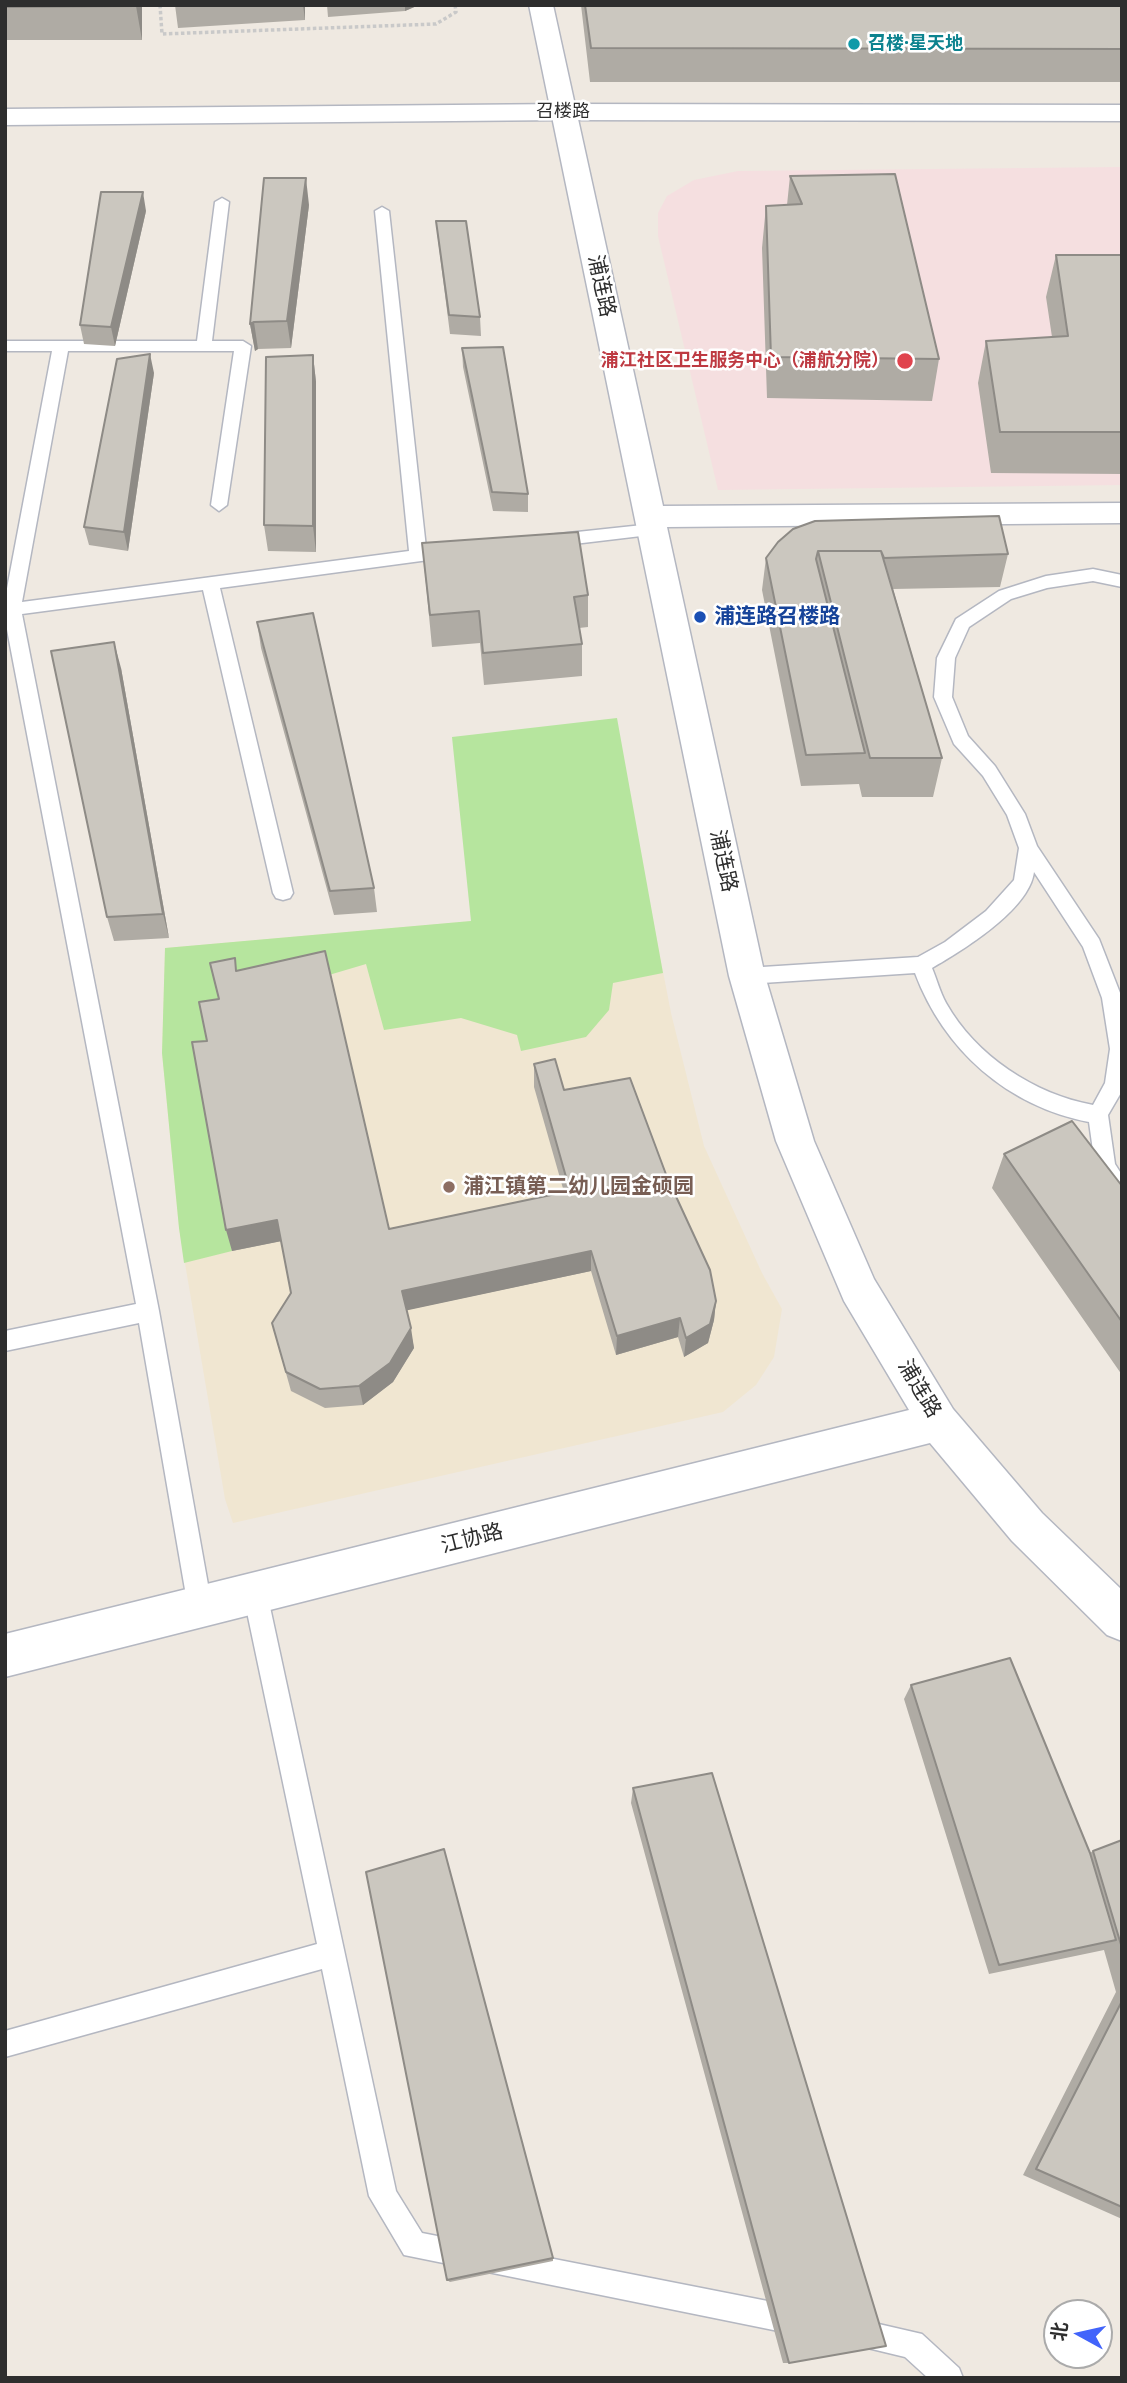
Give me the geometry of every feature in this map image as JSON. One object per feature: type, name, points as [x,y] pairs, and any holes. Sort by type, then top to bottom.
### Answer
[{"type":"street","name":"浦连路","points":[[541,5],[747,976],[795,1141],[858,1289],[938,1422],[1027,1527],[1122,1620]]},
{"type":"street","name":"召楼路","points":[[5,117],[563,102],[1122,92]]},
{"type":"street","name":"召楼路","points":[[5,97],[563,102],[1122,113]]},
{"type":"street","points":[[650,523],[1122,513]]},
{"type":"street","name":"江协路","points":[[5,1656],[938,1422]]},
{"type":"lane","points":[[204,346],[222,202]]},
{"type":"lane","points":[[382,211],[418,554]]},
{"type":"lane","points":[[5,346],[243,346],[219,505]]},
{"type":"lane","points":[[61,346],[12,609],[148,1311],[200,1606]]},
{"type":"lane","points":[[528,543],[650,523]]},
{"type":"lane","points":[[12,609],[418,554],[473,549]]},
{"type":"lane","points":[[1122,580],[1093,575],[1046,582],[1005,595],[962,623],[946,658],[943,697],[960,738],[989,772],[1016,814],[1028,848],[1092,944],[1112,998],[1120,1049],[1115,1084],[1098,1115],[1105,1165],[1122,1194]]},
{"type":"lane","points":[[210,582],[283,893]]},
{"type":"lane","points":[[747,976],[921,965],[952,947],[993,916],[1024,883],[1028,848]]},
{"type":"lane","points":[[921,965],[940,1010],[976,1055],[1023,1089],[1074,1112],[1098,1115]]},
{"type":"lane","points":[[5,1341],[148,1311]]},
{"type":"lane","points":[[255,1593],[383,2196],[414,2245],[912,2343],[949,2378]]},
{"type":"lane","points":[[5,2044],[331,1953]]},
{"type":"path","points":[[160,5],[162,34],[436,24],[456,12],[455,5]]},
{"type":"shaded area","name":"浦江社区卫生服务中心（浦航分院）","points":[[1122,167],[1122,485],[718,490],[658,236],[658,213],[667,196],[694,180],[738,171]]},
{"type":"shaded area","name":"浦江镇第二幼儿园金硕园","points":[[649,899],[671,1013],[704,1146],[762,1273],[782,1309],[774,1357],[756,1385],[723,1412],[233,1523],[225,1499],[179,1228],[162,1053],[165,948],[471,921]]},
{"type":"green space","points":[[617,718],[663,973],[613,983],[609,1010],[586,1037],[521,1051],[517,1035],[461,1018],[384,1030],[366,964],[329,975],[224,1022],[213,1063],[198,1065],[232,1251],[184,1263],[162,1053],[165,948],[471,921],[452,737]]},
{"type":"building","points":[[136,5],[136,6],[5,7]]},
{"type":"building","points":[[585,5],[1122,5],[1122,49],[591,48]]},
{"type":"building","points":[[895,174],[939,359],[771,357],[766,206],[802,204],[790,176]]},
{"type":"building","points":[[264,178],[306,178],[287,321],[250,324]]},
{"type":"building","points":[[101,192],[143,192],[111,327],[80,325]]},
{"type":"building","points":[[436,221],[466,221],[480,317],[449,315]]},
{"type":"building","points":[[1056,255],[1122,255],[1122,432],[1000,432],[986,341],[1068,336]]},
{"type":"building","points":[[503,347],[528,494],[492,492],[462,348]]},
{"type":"building","points":[[150,354],[124,532],[84,527],[117,359]]},
{"type":"building","points":[[313,355],[313,526],[264,525],[266,357]]},
{"type":"building","points":[[999,516],[1008,554],[884,558],[881,551],[818,551],[816,559],[865,753],[806,755],[766,558],[778,542],[793,529],[815,521]]},
{"type":"building","points":[[578,532],[588,595],[574,597],[582,644],[483,653],[479,611],[430,615],[422,543]]},
{"type":"building","points":[[818,551],[881,551],[942,758],[870,758]]},
{"type":"building","points":[[313,613],[374,888],[330,891],[257,622]]},
{"type":"building","points":[[114,642],[163,914],[107,917],[51,651]]},
{"type":"building","points":[[325,951],[389,1229],[570,1191],[534,1064],[555,1059],[564,1090],[630,1078],[667,1177],[710,1270],[716,1301],[710,1324],[686,1338],[680,1318],[617,1336],[591,1251],[402,1291],[411,1328],[390,1363],[359,1386],[320,1389],[286,1372],[272,1323],[291,1293],[277,1220],[226,1230],[192,1042],[207,1041],[199,1002],[219,999],[210,963],[235,958],[236,971]]},
{"type":"building","points":[[1072,1121],[1122,1186],[1122,1322],[1004,1154]]},
{"type":"building","points":[[1010,1658],[1090,1853],[1116,1940],[999,1965],[911,1685]]},
{"type":"building","points":[[712,1773],[886,2346],[789,2363],[633,1788]]},
{"type":"building","points":[[1122,1840],[1122,1948],[1093,1851]]},
{"type":"building","points":[[444,1849],[553,2258],[447,2280],[366,1872]]},
{"type":"building","points":[[1122,2001],[1122,2207],[1036,2169]]},
{"type":"place","name":"召楼·星天地","points":[[854,44]]},
{"type":"place","name":"浦江社区卫生服务中心（浦航分院）","points":[[905,361]]},
{"type":"place","name":"浦连路召楼路","points":[[700,617]]},
{"type":"place","name":"浦江镇第二幼儿园金硕园","points":[[449,1187]]}]
